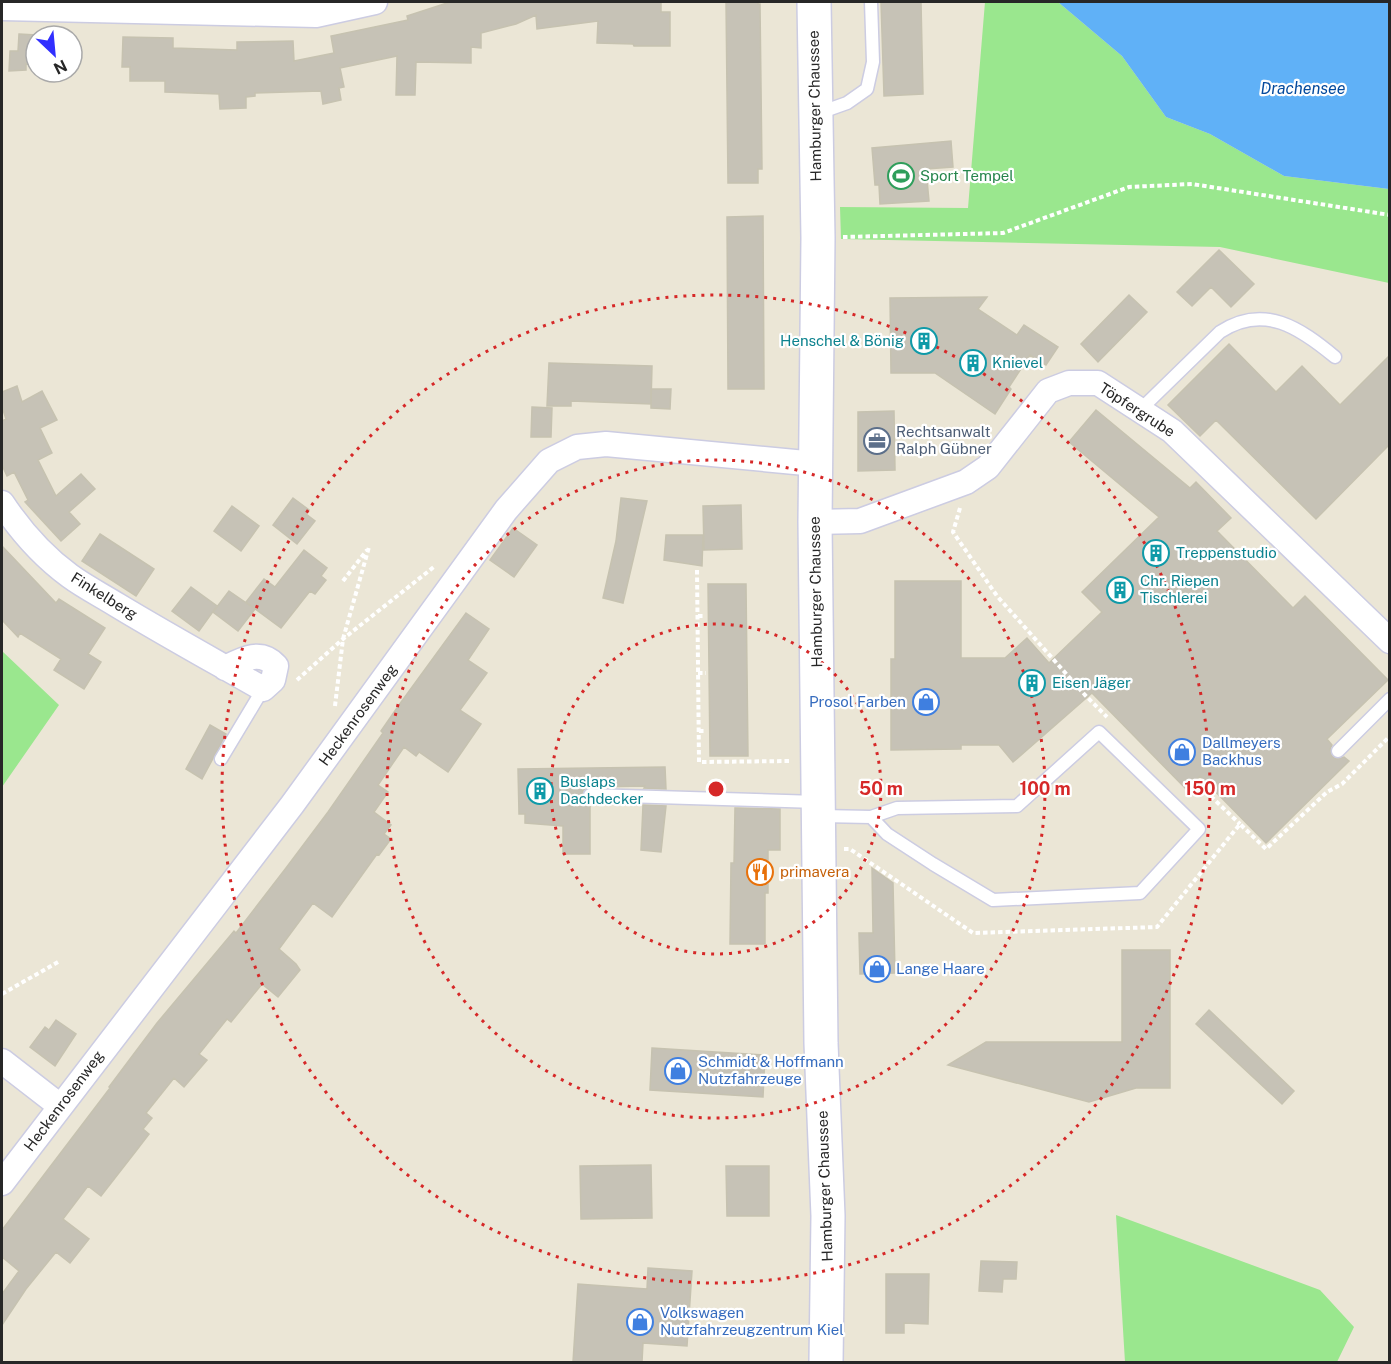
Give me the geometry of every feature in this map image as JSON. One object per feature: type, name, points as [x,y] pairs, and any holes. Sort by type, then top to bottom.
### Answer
[{"type":"main road","name":"Hamburger Chaussee","points":[[814,2],[818,238],[815,522],[820,1043],[828,1216],[826,1362]]},
{"type":"street","points":[[2,8],[316,15],[375,2]]},
{"type":"street","name":"Töpfergrube","points":[[815,522],[860,521],[966,482],[988,467],[1048,391],[1069,383],[1098,383],[1172,431],[1389,641]]},
{"type":"street","name":"Heckenrosenweg","points":[[2,1183],[292,805],[506,510],[549,461],[577,447],[606,444],[816,464]]},
{"type":"street","name":"Finkelberg","points":[[2,503],[12,518],[48,558],[70,576],[263,689]]},
{"type":"street","points":[[2,1061],[60,1106]]},
{"type":"lane","points":[[815,115],[847,103],[867,89],[873,62],[871,2]]},
{"type":"lane","points":[[1140,410],[1220,332],[1232,324],[1245,320],[1277,321],[1291,326],[1309,335],[1335,357]]},
{"type":"lane","points":[[221,759],[263,689]]},
{"type":"lane","points":[[1338,751],[1389,699]]},
{"type":"lane","points":[[590,795],[819,809],[871,817],[897,808],[1017,806],[1099,732],[1199,829],[1140,893],[993,900],[887,834],[871,817]]},
{"type":"path","points":[[818,238],[1004,233],[1130,187],[1192,184],[1389,215]]},
{"type":"path","points":[[956,486],[960,509],[953,532],[997,596],[1085,695],[1111,720]]},
{"type":"path","points":[[335,706],[343,639],[369,547],[343,581]]},
{"type":"path","points":[[263,689],[277,698],[343,639],[443,560]]},
{"type":"path","points":[[697,570],[699,762],[818,761]]},
{"type":"path","points":[[698,616],[705,616]]},
{"type":"path","points":[[698,673],[706,673]]},
{"type":"path","points":[[699,731],[706,731]]},
{"type":"path","points":[[1179,785],[1187,793],[1200,786],[1266,849],[1327,792],[1342,784],[1389,736]]},
{"type":"path","points":[[819,850],[850,849],[973,933],[1157,927],[1240,824]]},
{"type":"path","points":[[2,994],[58,962]]},
{"type":"green space","points":[[985,2],[1058,2],[1122,56],[1166,117],[1210,134],[1284,176],[1389,189],[1389,283],[1220,247],[841,239],[840,207],[968,208]]},
{"type":"green space","points":[[2,651],[59,705],[2,787]]},
{"type":"green space","points":[[1116,1215],[1320,1290],[1354,1327],[1337,1362],[1125,1362]]},
{"type":"water","name":"Drachensee","points":[[1058,2],[1389,2],[1389,189],[1284,176],[1210,134],[1166,117],[1122,56]]},
{"type":"building","points":[[450,2],[661,2],[661,12],[670,12],[670,46],[597,43],[598,21],[537,29],[536,15],[516,24],[481,33],[481,48],[471,47],[471,63],[416,62],[415,95],[396,95],[397,56],[340,68],[344,87],[339,88],[341,100],[323,104],[321,91],[255,93],[255,96],[246,97],[246,108],[220,109],[219,94],[165,92],[165,81],[130,81],[130,67],[122,67],[123,37],[173,38],[173,48],[237,50],[237,42],[293,41],[294,61],[334,53],[331,36],[408,20],[407,16]]},
{"type":"building","points":[[726,2],[758,2],[760,4],[762,169],[758,169],[758,183],[728,183]]},
{"type":"building","points":[[881,2],[921,2],[923,94],[884,96]]},
{"type":"building","points":[[19,34],[24,34],[24,70],[9,71],[10,51],[18,51]]},
{"type":"building","points":[[951,141],[953,167],[926,169],[929,201],[880,204],[879,185],[875,185],[872,148]]},
{"type":"building","points":[[763,216],[764,389],[728,389],[727,217]]},
{"type":"building","points":[[1219,250],[1254,284],[1231,307],[1211,287],[1192,306],[1177,292]]},
{"type":"building","points":[[1129,295],[1147,312],[1098,362],[1081,344]]},
{"type":"building","points":[[987,297],[978,309],[1017,335],[1024,325],[1058,347],[1046,365],[1030,355],[995,414],[935,373],[891,373],[890,298]]},
{"type":"building","points":[[1229,344],[1276,392],[1302,366],[1340,405],[1389,356],[1389,445],[1316,519],[1216,420],[1200,436],[1168,405]]},
{"type":"building","points":[[549,363],[652,366],[651,404],[571,401],[571,406],[547,406]]},
{"type":"building","points":[[17,386],[22,402],[42,391],[57,420],[40,428],[52,453],[38,460],[56,496],[81,474],[95,489],[69,512],[80,524],[61,541],[25,502],[28,500],[14,472],[7,476],[2,465],[2,421],[6,419],[2,407],[2,392]]},
{"type":"building","points":[[651,389],[671,389],[670,409],[651,408]]},
{"type":"building","points":[[532,407],[552,408],[551,437],[531,437]]},
{"type":"building","points":[[1096,410],[1190,488],[1196,482],[1231,518],[1217,531],[1293,608],[1305,596],[1388,680],[1327,739],[1332,745],[1330,749],[1332,756],[1336,759],[1344,757],[1349,761],[1266,843],[1200,776],[1187,790],[1092,693],[1013,762],[999,745],[961,745],[961,749],[891,750],[891,659],[895,659],[895,581],[961,581],[961,658],[1005,658],[1027,638],[1049,663],[1102,612],[1082,592],[1159,517],[1069,442]]},
{"type":"building","points":[[894,411],[895,470],[858,471],[858,412]]},
{"type":"building","points":[[293,498],[309,510],[306,514],[315,521],[297,544],[273,525]]},
{"type":"building","points":[[621,498],[647,501],[623,603],[603,598],[616,541]]},
{"type":"building","points":[[741,505],[742,549],[704,550],[703,506]]},
{"type":"building","points":[[232,506],[259,526],[241,551],[214,531]]},
{"type":"building","points":[[513,528],[537,545],[514,577],[490,560]]},
{"type":"building","points":[[100,534],[154,569],[136,596],[82,561]]},
{"type":"building","points":[[666,535],[703,535],[702,566],[664,560]]},
{"type":"building","points":[[2,546],[56,603],[59,599],[105,628],[88,654],[101,662],[84,689],[54,670],[61,659],[20,633],[18,637],[2,620]]},
{"type":"building","points":[[304,550],[327,568],[321,576],[326,580],[315,594],[310,591],[281,628],[246,602],[264,579],[275,587]]},
{"type":"building","points":[[708,584],[746,584],[748,756],[710,756]]},
{"type":"building","points":[[191,587],[217,606],[199,631],[172,611]]},
{"type":"building","points":[[229,591],[255,609],[238,631],[213,612]]},
{"type":"building","points":[[466,613],[489,629],[468,660],[487,673],[460,710],[481,724],[448,772],[419,752],[416,756],[404,747],[378,785],[388,792],[374,812],[391,825],[384,834],[391,839],[379,855],[377,854],[332,917],[313,903],[279,949],[300,970],[278,997],[262,984],[231,1022],[227,1019],[199,1054],[207,1060],[184,1087],[174,1078],[146,1113],[152,1118],[143,1129],[149,1134],[101,1196],[88,1186],[63,1219],[89,1239],[70,1263],[56,1252],[26,1289],[2,1325],[2,1294],[19,1271],[2,1257],[2,1230],[157,1023],[234,931],[236,933],[286,868],[328,812],[383,733],[381,731],[399,705]]},
{"type":"building","points":[[210,725],[226,734],[202,779],[186,769]]},
{"type":"building","points":[[665,767],[666,789],[644,788],[645,786],[589,787],[583,790],[583,798],[590,803],[590,854],[563,854],[563,826],[525,823],[525,814],[519,814],[518,769]]},
{"type":"building","points":[[643,805],[666,806],[661,852],[641,850]]},
{"type":"building","points":[[735,808],[780,809],[780,850],[768,850],[765,944],[730,944],[731,863],[734,863]]},
{"type":"building","points":[[872,868],[893,883],[895,973],[860,974],[859,933],[873,933]]},
{"type":"building","points":[[1122,950],[1170,950],[1170,1088],[1136,1088],[1089,1102],[948,1065],[986,1042],[1122,1042]]},
{"type":"building","points":[[1209,1010],[1294,1091],[1282,1104],[1196,1024]]},
{"type":"building","points":[[56,1020],[76,1034],[55,1066],[30,1047],[45,1027],[49,1030]]},
{"type":"building","points":[[652,1048],[765,1055],[763,1097],[650,1090]]},
{"type":"building","points":[[651,1165],[652,1218],[581,1219],[580,1166]]},
{"type":"building","points":[[726,1166],[769,1166],[769,1216],[727,1216]]},
{"type":"building","points":[[981,1261],[1017,1262],[1016,1279],[1003,1279],[1002,1292],[979,1291]]},
{"type":"building","points":[[648,1268],[692,1271],[687,1346],[643,1343],[642,1362],[573,1362],[578,1284],[647,1289]]},
{"type":"building","points":[[886,1274],[929,1274],[928,1324],[904,1323],[904,1333],[886,1333]]},
{"type":"place","name":"Sport Tempel","points":[[901,176]]},
{"type":"place","name":"Henschel & Bönig","points":[[924,341]]},
{"type":"place","name":"Knievel","points":[[973,363]]},
{"type":"place","name":"Rechtsanwalt Ralph Gübner","points":[[877,441]]},
{"type":"place","name":"Treppenstudio","points":[[1156,553]]},
{"type":"place","name":"Chr. Riepen Tischlerei","points":[[1120,590]]},
{"type":"place","name":"Eisen Jäger","points":[[1032,683]]},
{"type":"place","name":"Prosol Farben","points":[[926,702]]},
{"type":"place","name":"Dallmeyers Backhus","points":[[1182,752]]},
{"type":"place","name":"Buslaps Dachdecker","points":[[540,791]]},
{"type":"place","name":"primavera","points":[[760,872]]},
{"type":"place","name":"Lange Haare","points":[[877,969]]},
{"type":"place","name":"Schmidt & Hoffmann Nutzfahrzeuge","points":[[678,1071]]},
{"type":"place","name":"Volkswagen Nutzfahrzeugzentrum Kiel","points":[[640,1322]]}]
